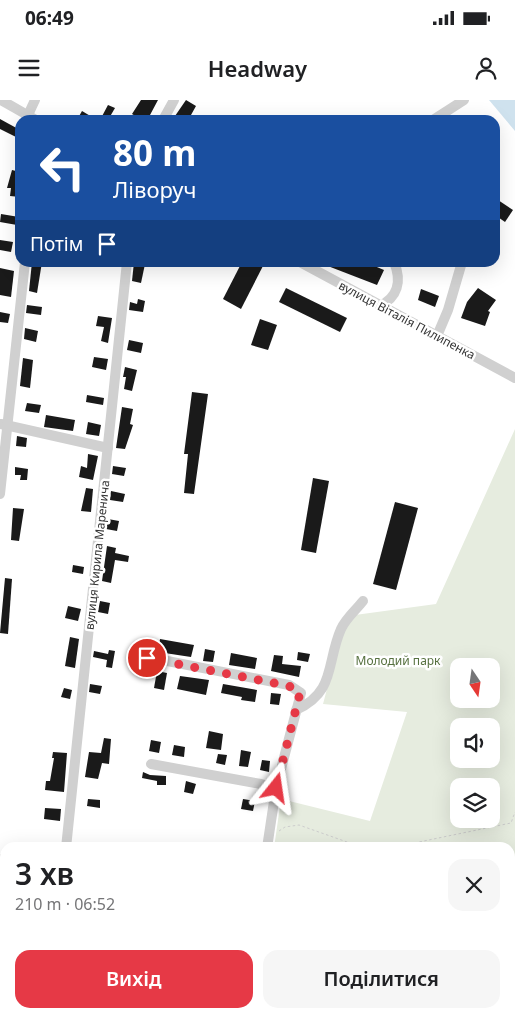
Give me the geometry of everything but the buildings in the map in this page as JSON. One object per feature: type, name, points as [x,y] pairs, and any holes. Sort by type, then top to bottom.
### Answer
[{"type":"street","points":[[1,100],[27,115]]},
{"type":"street","points":[[32,115],[35,100]]},
{"type":"street","points":[[166,115],[174,100]]},
{"type":"street","points":[[441,115],[464,100]]},
{"type":"street","points":[[0,494],[3,425],[24,267]]},
{"type":"street","name":"вулиця Кирила Маренича","points":[[67,842],[126,267]]},
{"type":"street","name":"вулиця Віталія Пилипенка","points":[[309,267],[515,378]]},
{"type":"street","points":[[379,306],[388,302],[396,294],[399,284],[395,267]]},
{"type":"street","points":[[437,336],[448,310],[461,267]]},
{"type":"street","points":[[3,425],[108,448]]},
{"type":"street","points":[[296,710],[311,703],[323,690],[335,644],[343,626],[363,601]]},
{"type":"street","points":[[147,658],[289,686],[300,693],[276,788],[268,842]]},
{"type":"street","points":[[151,764],[276,788]]},
{"type":"path","points":[[419,842],[510,823],[515,812]]},
{"type":"path","points":[[270,842],[277,832],[294,825],[346,842]]},
{"type":"green space","name":"Молодий парк","points":[[515,429],[515,842],[275,842],[281,799],[370,821],[407,712],[323,704],[343,629],[355,615],[436,604]]},
{"type":"water","points":[[489,100],[515,100],[515,131]]},
{"type":"route","points":[[147,658],[289,686],[300,693],[276,788]]}]
